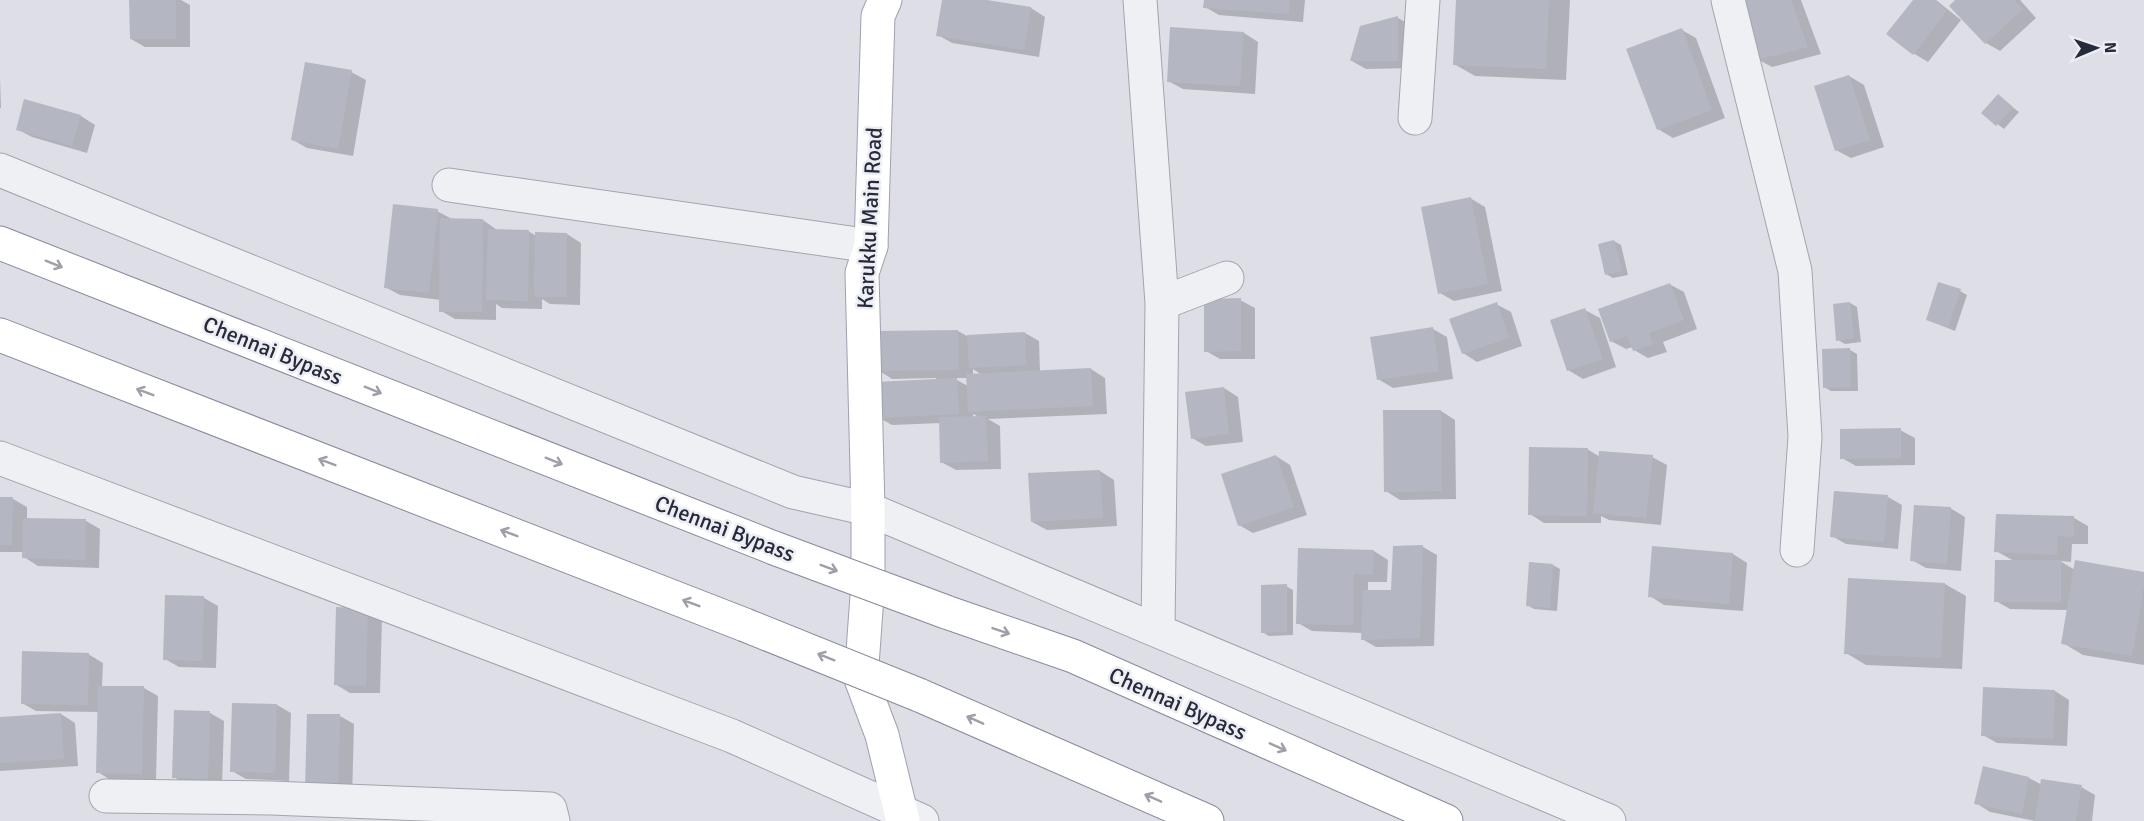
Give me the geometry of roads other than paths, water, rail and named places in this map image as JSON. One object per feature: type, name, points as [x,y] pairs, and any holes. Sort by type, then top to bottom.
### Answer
[{"type":"main road","name":"Karukku Main Road","points":[[885,0],[879,16],[871,246],[862,273],[868,509],[867,582],[861,678],[908,818]]},
{"type":"main road","name":"Chennai Bypass","points":[[0,243],[774,548],[1073,656],[1446,821]]},
{"type":"main road","points":[[0,335],[919,695],[1207,821]]},
{"type":"street","points":[[1140,0],[1162,303],[1158,632]]},
{"type":"street","points":[[1415,118],[1423,0]]},
{"type":"street","points":[[1728,0],[1795,271],[1805,437],[1797,550]]},
{"type":"street","points":[[0,170],[793,492],[868,509],[1609,821]]},
{"type":"street","points":[[449,185],[871,246]]},
{"type":"street","points":[[1162,303],[1227,278]]},
{"type":"street","points":[[0,458],[732,736],[908,818]]},
{"type":"street","points":[[106,796],[271,798],[550,809],[554,821]]}]
